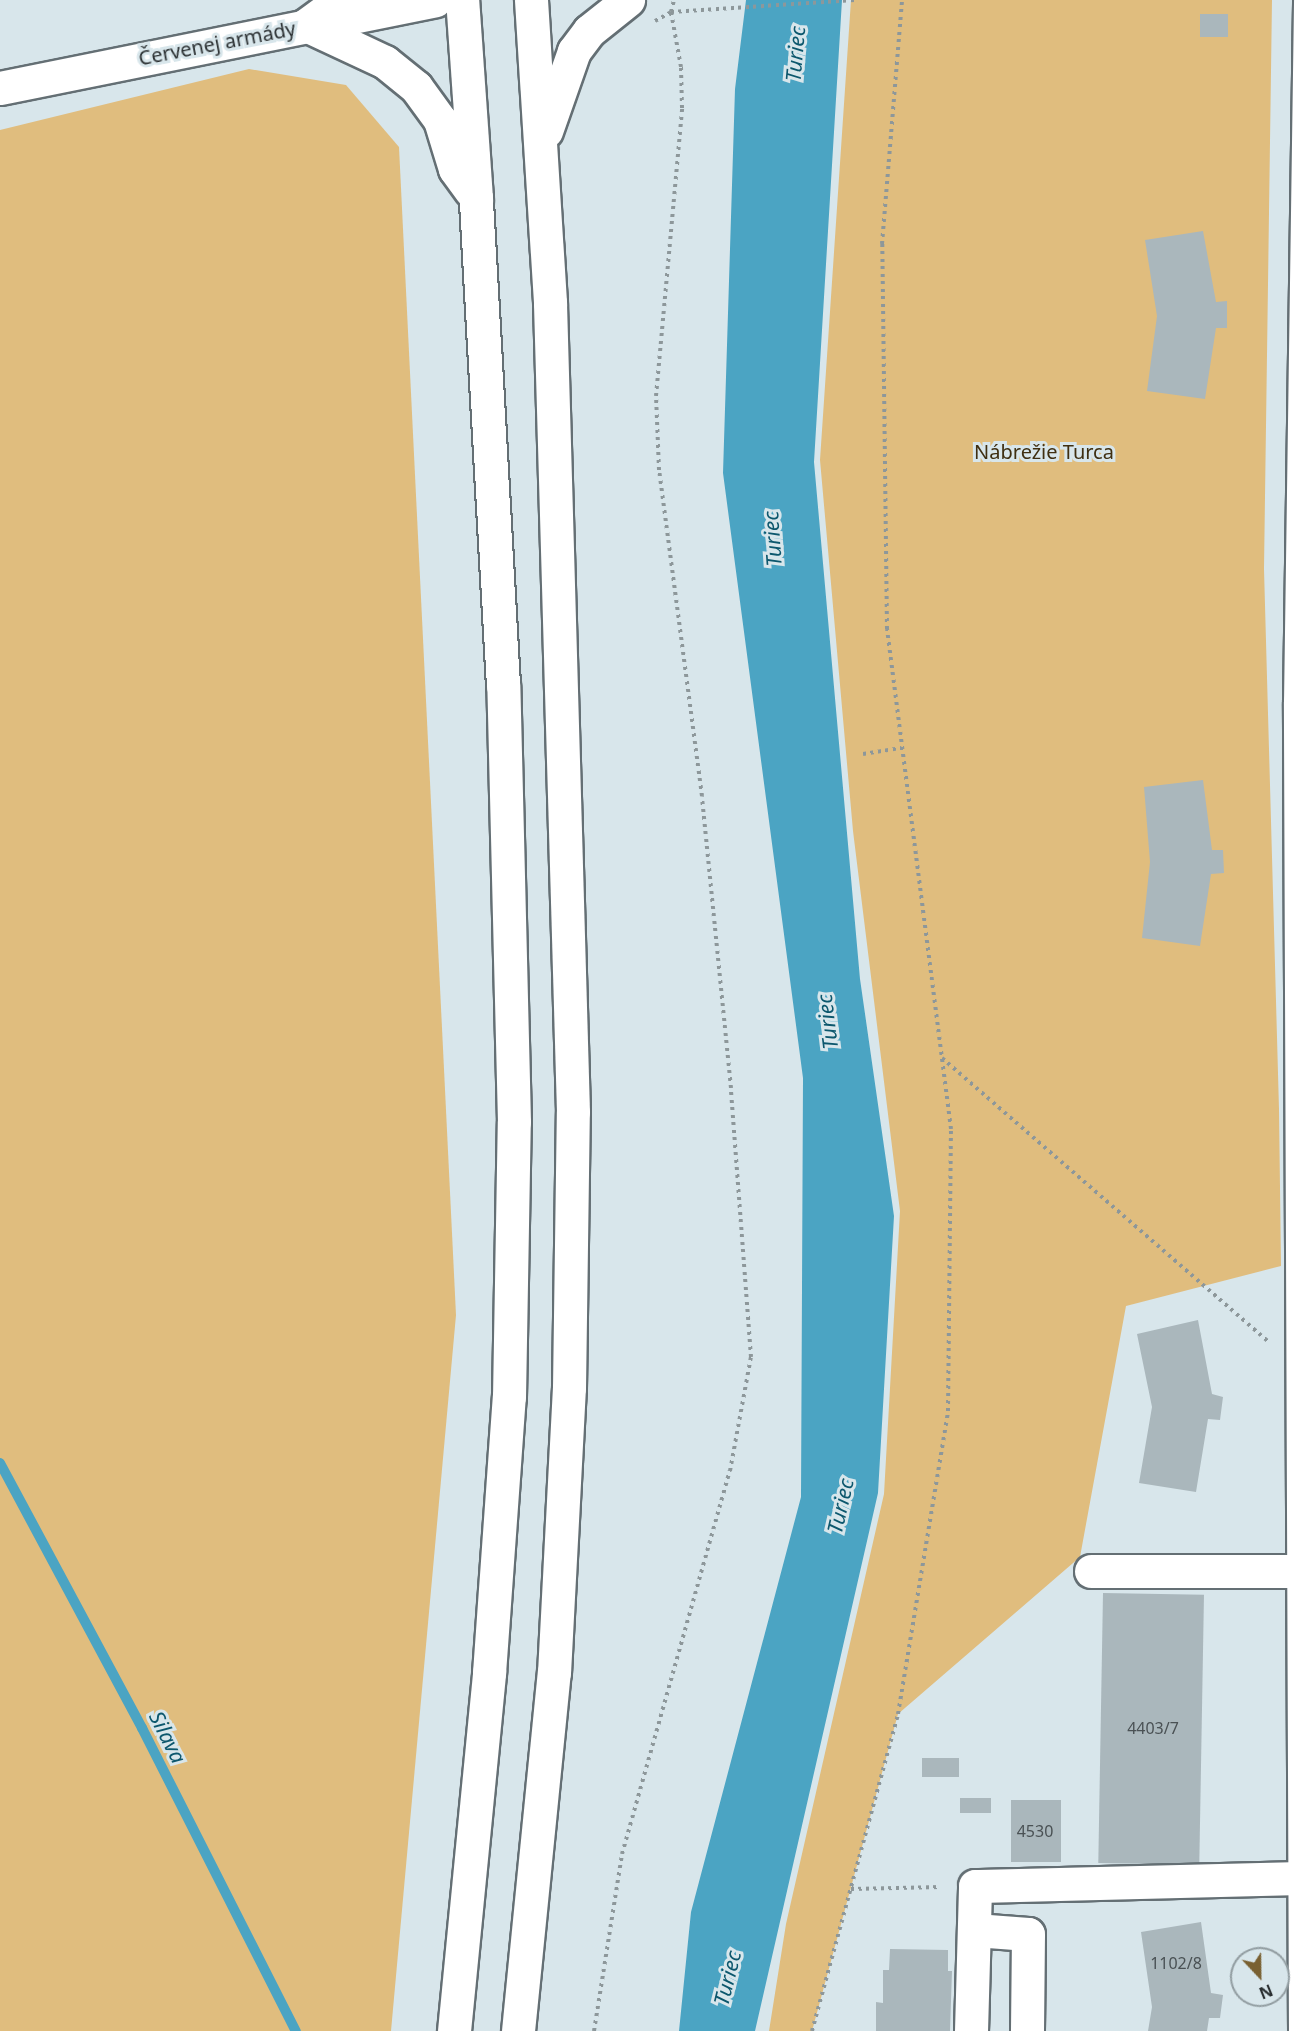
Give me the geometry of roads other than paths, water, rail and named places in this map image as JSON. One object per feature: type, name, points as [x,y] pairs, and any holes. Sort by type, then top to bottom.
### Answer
[{"type":"main road","points":[[340,0],[306,25],[385,62],[416,87],[440,120],[455,169],[476,198]]},
{"type":"main road","name":"Červenej armády","points":[[0,88],[435,0]]},
{"type":"main road","points":[[454,2031],[489,1673],[508,1408],[514,1122],[503,685],[476,198],[462,0]]},
{"type":"main road","points":[[518,2031],[554,1673],[568,1388],[573,1112],[550,302],[531,0]]},
{"type":"main road","points":[[540,147],[574,51],[589,31],[628,0]]},
{"type":"main road","points":[[1305,2031],[1310,1878],[1304,1571],[1309,1539],[1303,1371],[1310,0]]},
{"type":"main road","points":[[1091,1571],[1304,1571]]},
{"type":"main road","points":[[971,2031],[975,1886],[1310,1878]]},
{"type":"main road","points":[[975,1930],[1028,1934],[1027,2031]]},
{"type":"water","name":"Turiec","points":[[746,0],[842,0],[814,462],[860,979],[894,1216],[878,1493],[755,2031],[679,2031],[691,1912],[801,1497],[803,1078],[723,473],[735,89]]},
{"type":"waterway","name":"Silava","points":[[0,1463],[142,1728],[296,2031]]},
{"type":"park label","name":"Nábrežie Turca","points":[[1044,451]]}]
